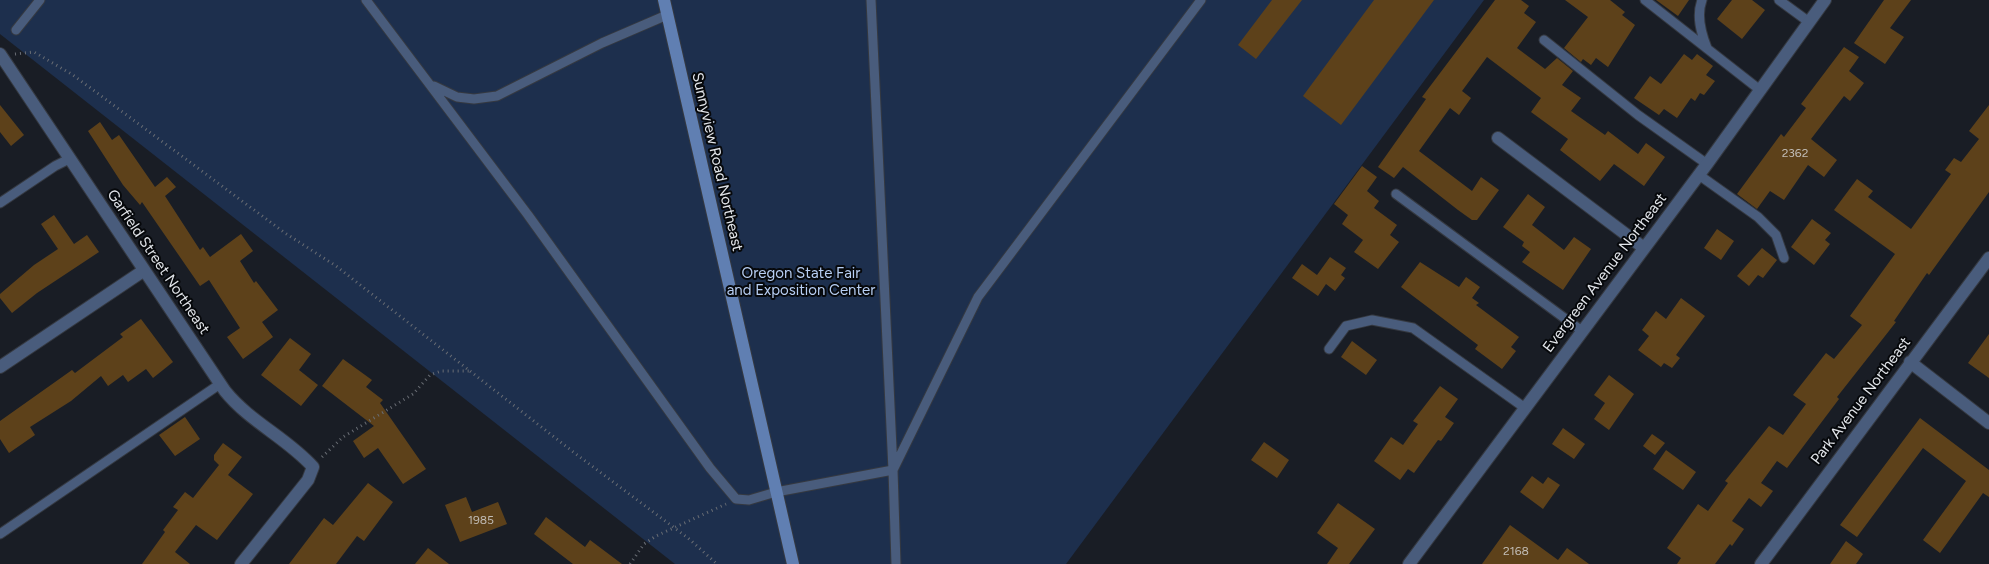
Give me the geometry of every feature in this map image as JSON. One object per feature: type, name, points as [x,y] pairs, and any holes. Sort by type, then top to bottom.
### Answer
[{"type":"main road","name":"Sunnyview Road Northeast","points":[[664,0],[793,564]]},
{"type":"street","name":"Evergreen Avenue Northeast","points":[[1409,564],[1699,175],[1826,0]]},
{"type":"street","name":"Garfield Street Northeast","points":[[2,56],[143,271],[220,384],[242,410],[304,457],[314,467]]},
{"type":"street","points":[[1498,138],[1644,248]]},
{"type":"street","name":"Park Avenue Northeast","points":[[1761,564],[1989,258]]},
{"type":"street","points":[[0,367],[143,271]]},
{"type":"street","points":[[1910,362],[1989,423]]},
{"type":"street","points":[[241,564],[308,480],[314,467]]},
{"type":"lane","points":[[16,30],[40,0]]},
{"type":"lane","points":[[366,0],[528,215],[664,407],[736,499],[749,500],[776,492],[894,470]]},
{"type":"lane","points":[[871,0],[894,470],[896,564]]},
{"type":"lane","points":[[894,470],[978,297],[1201,0]]},
{"type":"lane","points":[[1645,0],[1760,90]]},
{"type":"lane","points":[[1702,0],[1699,7],[1700,24],[1708,50]]},
{"type":"lane","points":[[1779,0],[1809,22]]},
{"type":"lane","points":[[428,82],[456,97],[474,99],[498,96],[602,43],[667,15]]},
{"type":"lane","points":[[1544,40],[1638,115],[1707,164]]},
{"type":"lane","points":[[0,203],[69,159]]},
{"type":"lane","points":[[1699,175],[1758,217],[1776,235],[1784,258]]},
{"type":"lane","points":[[1396,194],[1582,331]]},
{"type":"lane","points":[[1329,348],[1346,326],[1372,320],[1413,328],[1525,408]]},
{"type":"lane","points":[[0,534],[220,384]]},
{"type":"path","points":[[2,56],[19,52],[34,52],[74,75],[286,233],[336,266],[674,527],[718,564]]},
{"type":"path","points":[[314,467],[343,437],[413,394],[430,375],[441,372],[470,371]]},
{"type":"path","points":[[630,564],[644,544],[674,527],[724,506],[733,496]]},
{"type":"green space","name":"Oregon State Fair and Exposition Center","points":[[0,0],[1484,0],[1066,564],[675,564],[0,34]]},
{"type":"building","points":[[1272,0],[1302,0],[1256,59],[1238,45]]},
{"type":"building","points":[[1374,0],[1434,0],[1341,125],[1303,96]]},
{"type":"building","points":[[1495,0],[1521,0],[1529,6],[1524,13],[1536,22],[1517,48],[1545,69],[1557,58],[1573,71],[1562,85],[1581,98],[1571,111],[1605,135],[1608,131],[1638,154],[1646,143],[1665,157],[1644,186],[1614,164],[1600,181],[1560,150],[1568,139],[1531,112],[1541,98],[1487,57],[1462,91],[1471,98],[1459,115],[1450,108],[1419,151],[1472,191],[1481,177],[1499,190],[1477,220],[1472,220],[1458,210],[1403,167],[1394,178],[1378,167],[1426,99],[1422,97]]},
{"type":"building","points":[[1565,0],[1610,0],[1625,12],[1622,15],[1635,25],[1608,67],[1596,58],[1591,65],[1583,59],[1581,62],[1564,48],[1588,17]]},
{"type":"building","points":[[1656,0],[1689,0],[1678,16]]},
{"type":"building","points":[[1732,0],[1752,0],[1765,10],[1742,39],[1717,19]]},
{"type":"building","points":[[1884,0],[1911,0],[1890,28],[1904,37],[1885,64],[1854,43]]},
{"type":"building","points":[[1844,47],[1859,57],[1849,71],[1864,83],[1850,101],[1844,96],[1811,139],[1837,160],[1824,177],[1808,165],[1784,200],[1770,191],[1757,209],[1737,194],[1781,134],[1784,137],[1806,108],[1801,104]]},
{"type":"building","points":[[1684,54],[1692,60],[1697,54],[1713,66],[1706,75],[1715,81],[1704,95],[1700,93],[1695,101],[1691,98],[1677,118],[1664,109],[1659,115],[1634,98],[1650,76],[1661,84]]},
{"type":"building","points":[[0,105],[24,135],[11,146],[0,132]]},
{"type":"building","points":[[1989,105],[1989,192],[1929,275],[1927,273],[1894,321],[1896,322],[1837,397],[1839,399],[1787,468],[1777,461],[1761,483],[1773,491],[1761,507],[1749,498],[1732,521],[1744,529],[1732,546],[1730,544],[1715,564],[1677,564],[1681,558],[1667,548],[1698,504],[1708,511],[1728,483],[1725,481],[1769,426],[1783,435],[1806,404],[1793,395],[1826,353],[1834,359],[1862,325],[1850,316],[1895,254],[1834,210],[1857,179],[1873,191],[1868,197],[1911,229],[1951,174],[1945,170],[1954,158],[1961,162],[1979,139],[1969,131]]},
{"type":"building","points":[[100,122],[112,140],[119,135],[155,187],[167,177],[176,187],[165,196],[200,250],[203,247],[210,257],[241,234],[253,251],[240,261],[254,283],[256,281],[278,310],[262,322],[273,337],[243,359],[227,337],[240,328],[209,280],[200,286],[142,202],[140,205],[123,185],[88,131]]},
{"type":"building","points":[[1362,166],[1377,177],[1367,191],[1379,201],[1374,208],[1397,225],[1390,235],[1399,242],[1378,269],[1354,252],[1363,240],[1342,224],[1348,215],[1334,204]]},
{"type":"building","points":[[1528,194],[1545,207],[1532,225],[1564,250],[1574,237],[1591,249],[1563,290],[1522,262],[1530,252],[1522,246],[1524,242],[1503,227]]},
{"type":"building","points":[[54,215],[74,244],[87,235],[99,252],[37,293],[12,313],[0,298],[0,294],[34,265],[58,249],[41,224]]},
{"type":"building","points":[[1812,219],[1831,233],[1825,240],[1830,244],[1814,265],[1791,247]]},
{"type":"building","points":[[1717,229],[1734,241],[1721,260],[1704,248]]},
{"type":"building","points":[[1762,248],[1777,260],[1763,278],[1758,275],[1749,286],[1737,276]]},
{"type":"building","points":[[1330,257],[1346,268],[1341,275],[1345,278],[1335,291],[1326,284],[1318,296],[1292,278],[1302,264],[1317,275]]},
{"type":"building","points":[[1420,262],[1459,287],[1466,277],[1480,287],[1472,298],[1479,303],[1476,305],[1519,337],[1511,347],[1516,351],[1502,369],[1475,349],[1478,345],[1401,287]]},
{"type":"building","points":[[1681,298],[1705,316],[1676,355],[1680,358],[1672,368],[1664,363],[1661,367],[1638,350],[1649,336],[1642,330],[1656,311],[1666,319]]},
{"type":"building","points":[[141,319],[173,362],[153,378],[146,369],[128,382],[123,375],[108,386],[101,376],[71,401],[30,427],[35,435],[9,453],[0,439],[0,421],[72,370],[75,373],[123,337],[120,334]]},
{"type":"building","points":[[1989,334],[1989,378],[1968,363]]},
{"type":"building","points":[[290,338],[311,354],[299,370],[318,385],[301,406],[261,375]]},
{"type":"building","points":[[1352,341],[1377,360],[1366,375],[1341,357]]},
{"type":"building","points":[[343,359],[372,380],[366,387],[383,400],[380,403],[426,469],[403,484],[378,448],[364,458],[353,441],[374,426],[322,386]]},
{"type":"building","points":[[1609,375],[1634,394],[1609,430],[1594,419],[1605,403],[1594,395]]},
{"type":"building","points":[[1440,386],[1458,399],[1445,417],[1454,423],[1441,441],[1438,440],[1414,473],[1408,469],[1400,480],[1374,461],[1391,437],[1403,445],[1418,424],[1413,421]]},
{"type":"building","points":[[185,417],[200,439],[175,456],[159,435]]},
{"type":"building","points":[[1920,418],[1989,470],[1989,497],[1983,493],[1940,553],[1923,540],[1966,481],[1923,448],[1857,537],[1840,525]]},
{"type":"building","points":[[1563,428],[1585,444],[1574,459],[1552,444]]},
{"type":"building","points":[[1652,434],[1665,443],[1655,455],[1643,446]]},
{"type":"building","points":[[1264,442],[1289,460],[1277,478],[1251,460]]},
{"type":"building","points":[[223,443],[242,457],[228,475],[253,494],[217,540],[196,525],[175,552],[190,564],[142,564],[178,510],[173,507],[185,492],[193,498],[219,465],[214,460],[214,455]]},
{"type":"building","points":[[1666,450],[1696,472],[1683,490],[1653,469]]},
{"type":"building","points":[[1532,476],[1543,484],[1548,477],[1560,485],[1543,509],[1520,492]]},
{"type":"building","points":[[368,483],[393,502],[364,541],[357,536],[336,564],[289,564],[324,518],[333,525]]},
{"type":"building","points":[[466,497],[472,512],[498,502],[507,524],[460,542],[445,505]]},
{"type":"building","points":[[1338,503],[1375,529],[1349,564],[1327,564],[1338,548],[1317,533]]},
{"type":"building","points":[[546,517],[585,547],[590,540],[622,564],[573,564],[534,534]]},
{"type":"building","points":[[1510,525],[1558,560],[1567,548],[1589,564],[1482,564]]},
{"type":"building","points":[[1846,541],[1863,554],[1856,564],[1830,564]]},
{"type":"building","points":[[428,548],[449,564],[415,564]]}]
